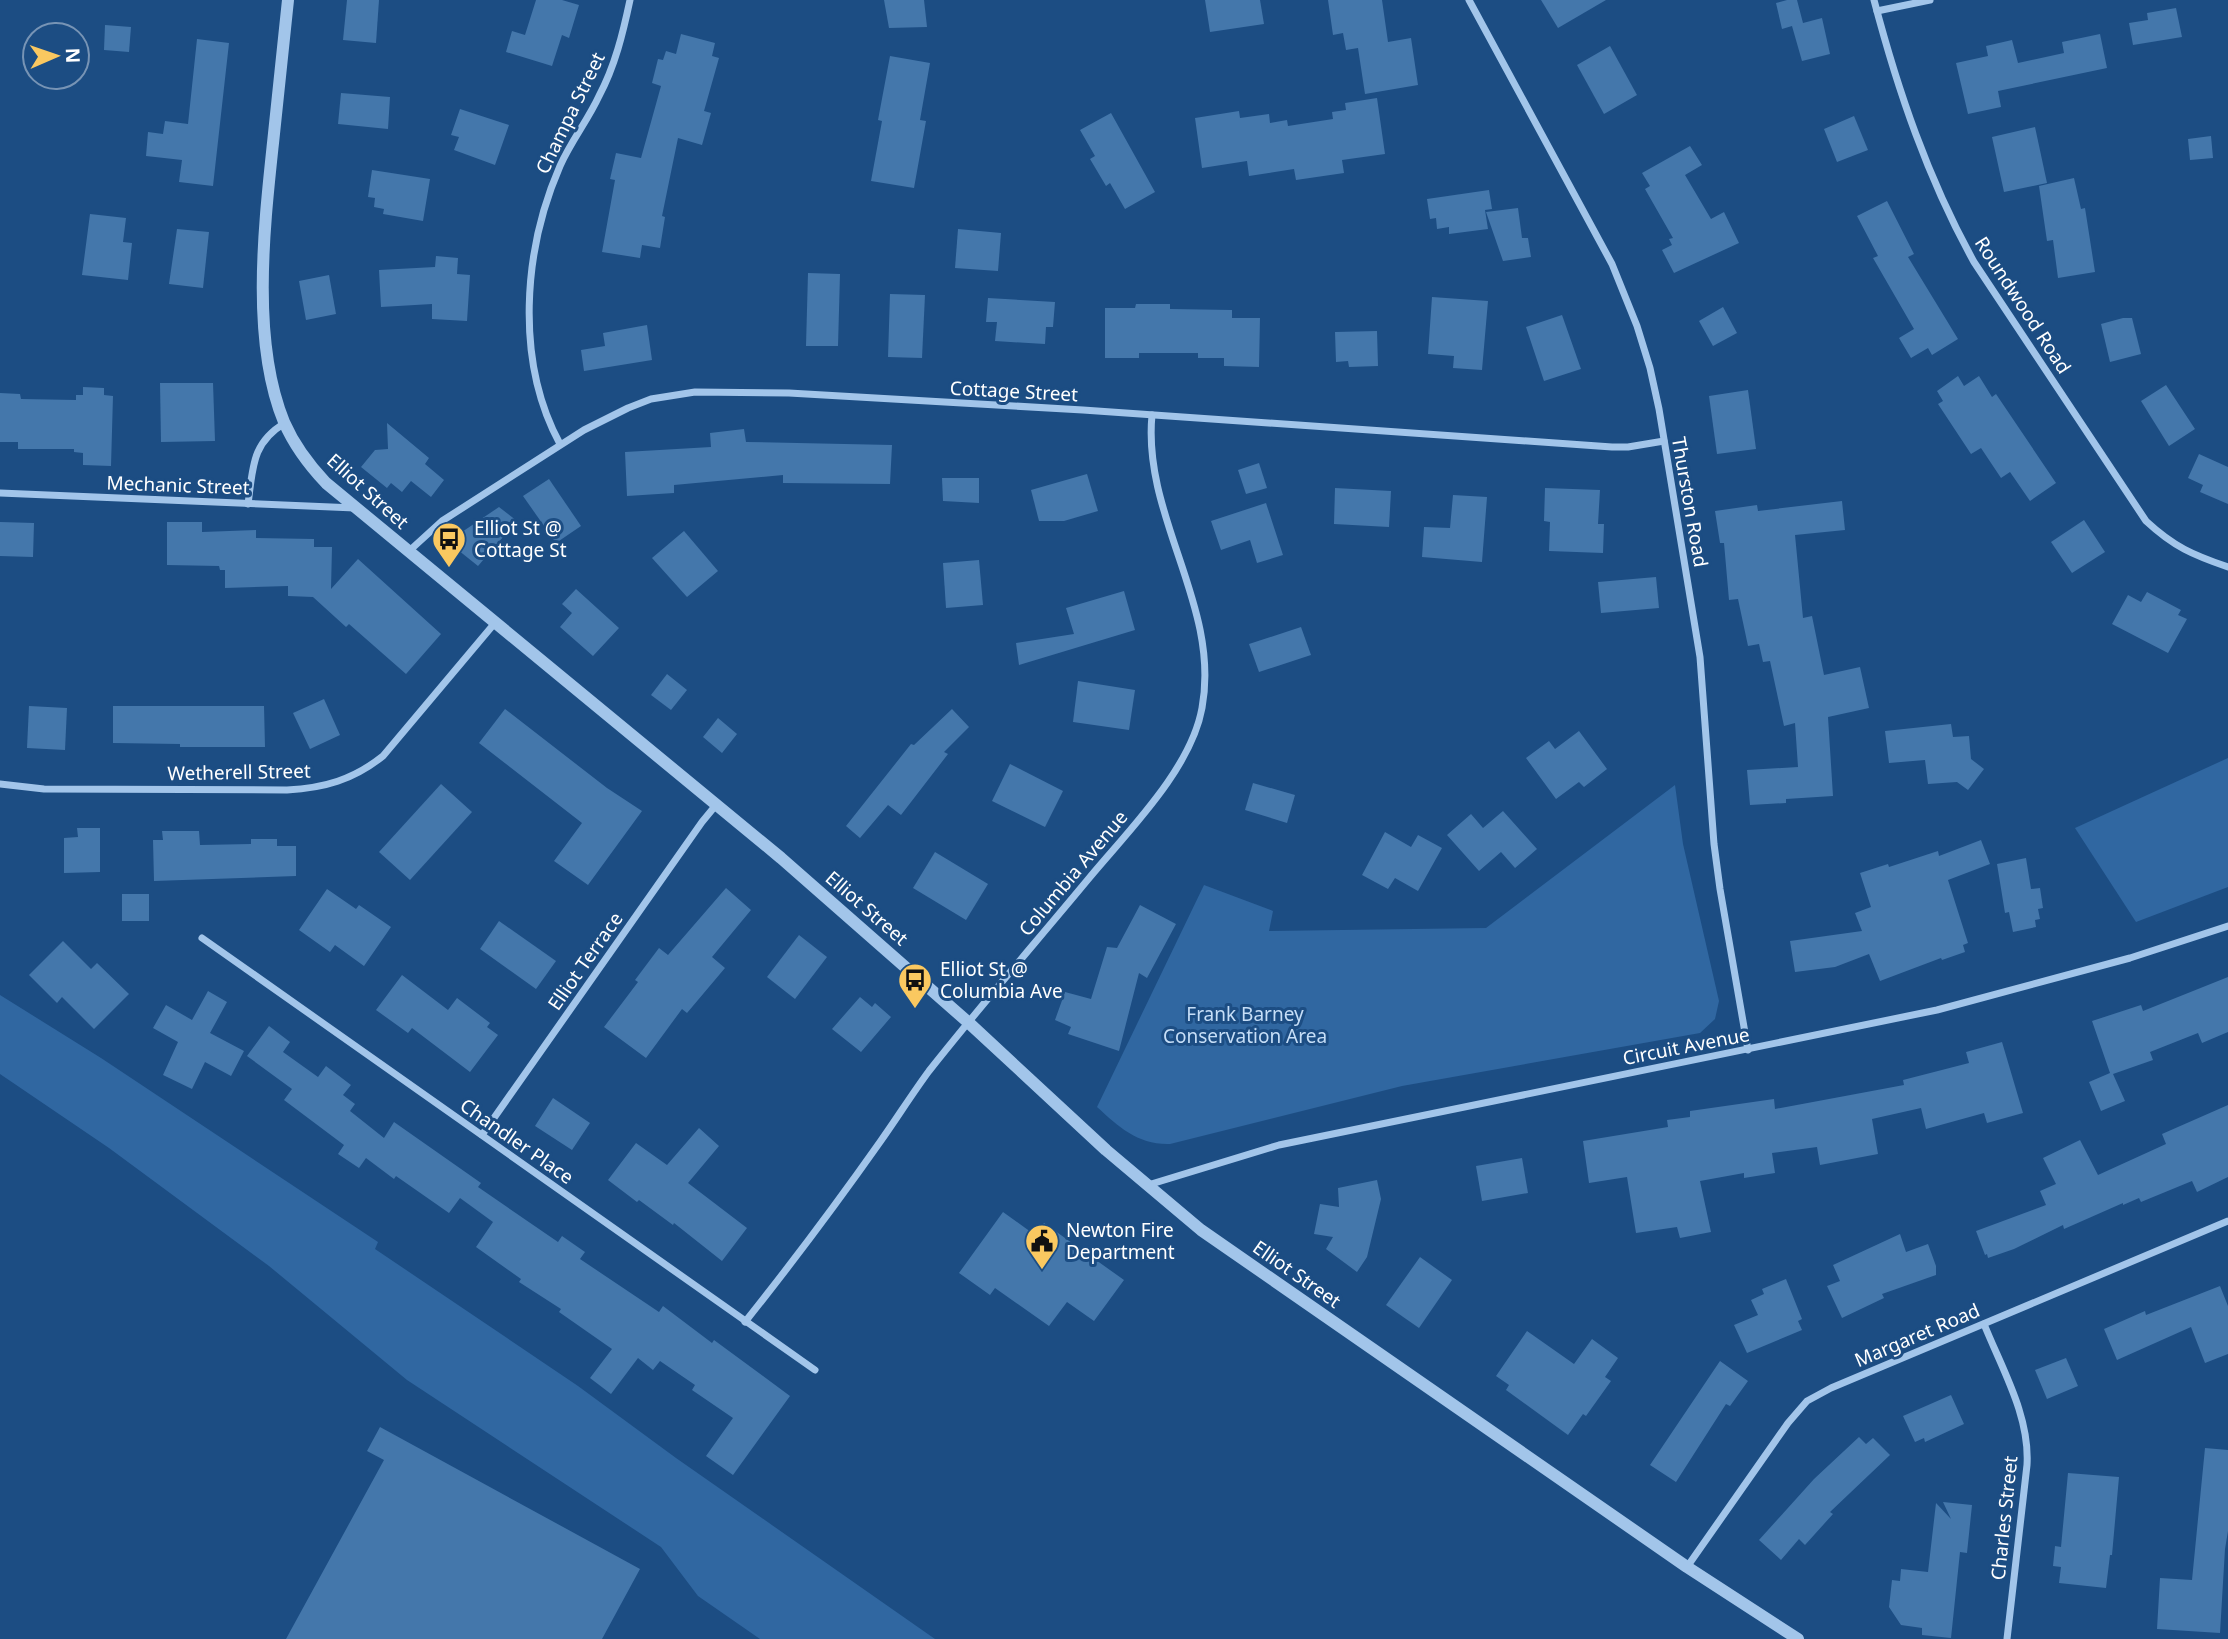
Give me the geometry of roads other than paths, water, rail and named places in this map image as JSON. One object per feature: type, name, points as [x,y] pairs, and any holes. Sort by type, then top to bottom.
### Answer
[{"type":"street","name":"Elliot Street","points":[[288,0],[267,200],[264,260],[268,359],[275,394],[285,423],[313,469],[408,553],[781,858],[969,1023],[1147,1185],[1229,1250],[1688,1567],[1798,1639]]},
{"type":"street","name":"Champa Street","points":[[560,444],[545,413],[530,334],[530,296],[535,248],[547,202],[561,164],[611,72],[630,0]]},
{"type":"street","name":"Thurston Road","points":[[1469,0],[1621,283],[1647,358],[1664,441],[1700,657],[1710,803],[1720,889],[1748,1050]]},
{"type":"street","name":"Roundwood Road","points":[[1874,0],[1917,140],[1953,225],[1974,261],[2146,521],[2167,540],[2201,558],[2228,567]]},
{"type":"street","points":[[1877,11],[1930,0]]},
{"type":"street","name":"Cottage Street","points":[[408,553],[442,520],[560,444],[628,408],[652,399],[695,391],[789,393],[1152,415],[1612,447],[1664,441]]},
{"type":"street","name":"Columbia Avenue","points":[[745,1322],[871,1155],[922,1080],[1164,786],[1189,748],[1198,727],[1205,686],[1203,645],[1193,601],[1156,482],[1150,448],[1152,415]]},
{"type":"street","points":[[248,504],[259,446],[267,436],[285,423]]},
{"type":"street","name":"Mechanic Street","points":[[0,493],[355,508]]},
{"type":"street","name":"Wetherell Street","points":[[0,784],[44,789],[287,790],[340,782],[369,768],[383,756],[494,624]]},
{"type":"street","name":"Elliot Terrace","points":[[482,1135],[702,822],[716,806]]},
{"type":"street","name":"Circuit Avenue","points":[[1147,1185],[1279,1144],[1748,1050],[1980,1000],[2130,958],[2228,926]]},
{"type":"street","name":"Chandler Place","points":[[202,938],[815,1370]]},
{"type":"street","name":"Margaret Road","points":[[1688,1567],[1788,1423],[1807,1401],[1831,1388],[2228,1221]]},
{"type":"street","name":"Charles Street","points":[[1984,1324],[2022,1416],[2027,1440],[2027,1465],[2007,1639]]},
{"type":"place","name":"Elliot St @ Cottage St","points":[[449,569]]},
{"type":"place","name":"Elliot St @ Columbia Ave","points":[[915,1010]]},
{"type":"place","name":"Newton Fire Department","points":[[1042,1271]]},
{"type":"park label","name":"Frank Barney Conservation Area","points":[[1245,1025]]}]
